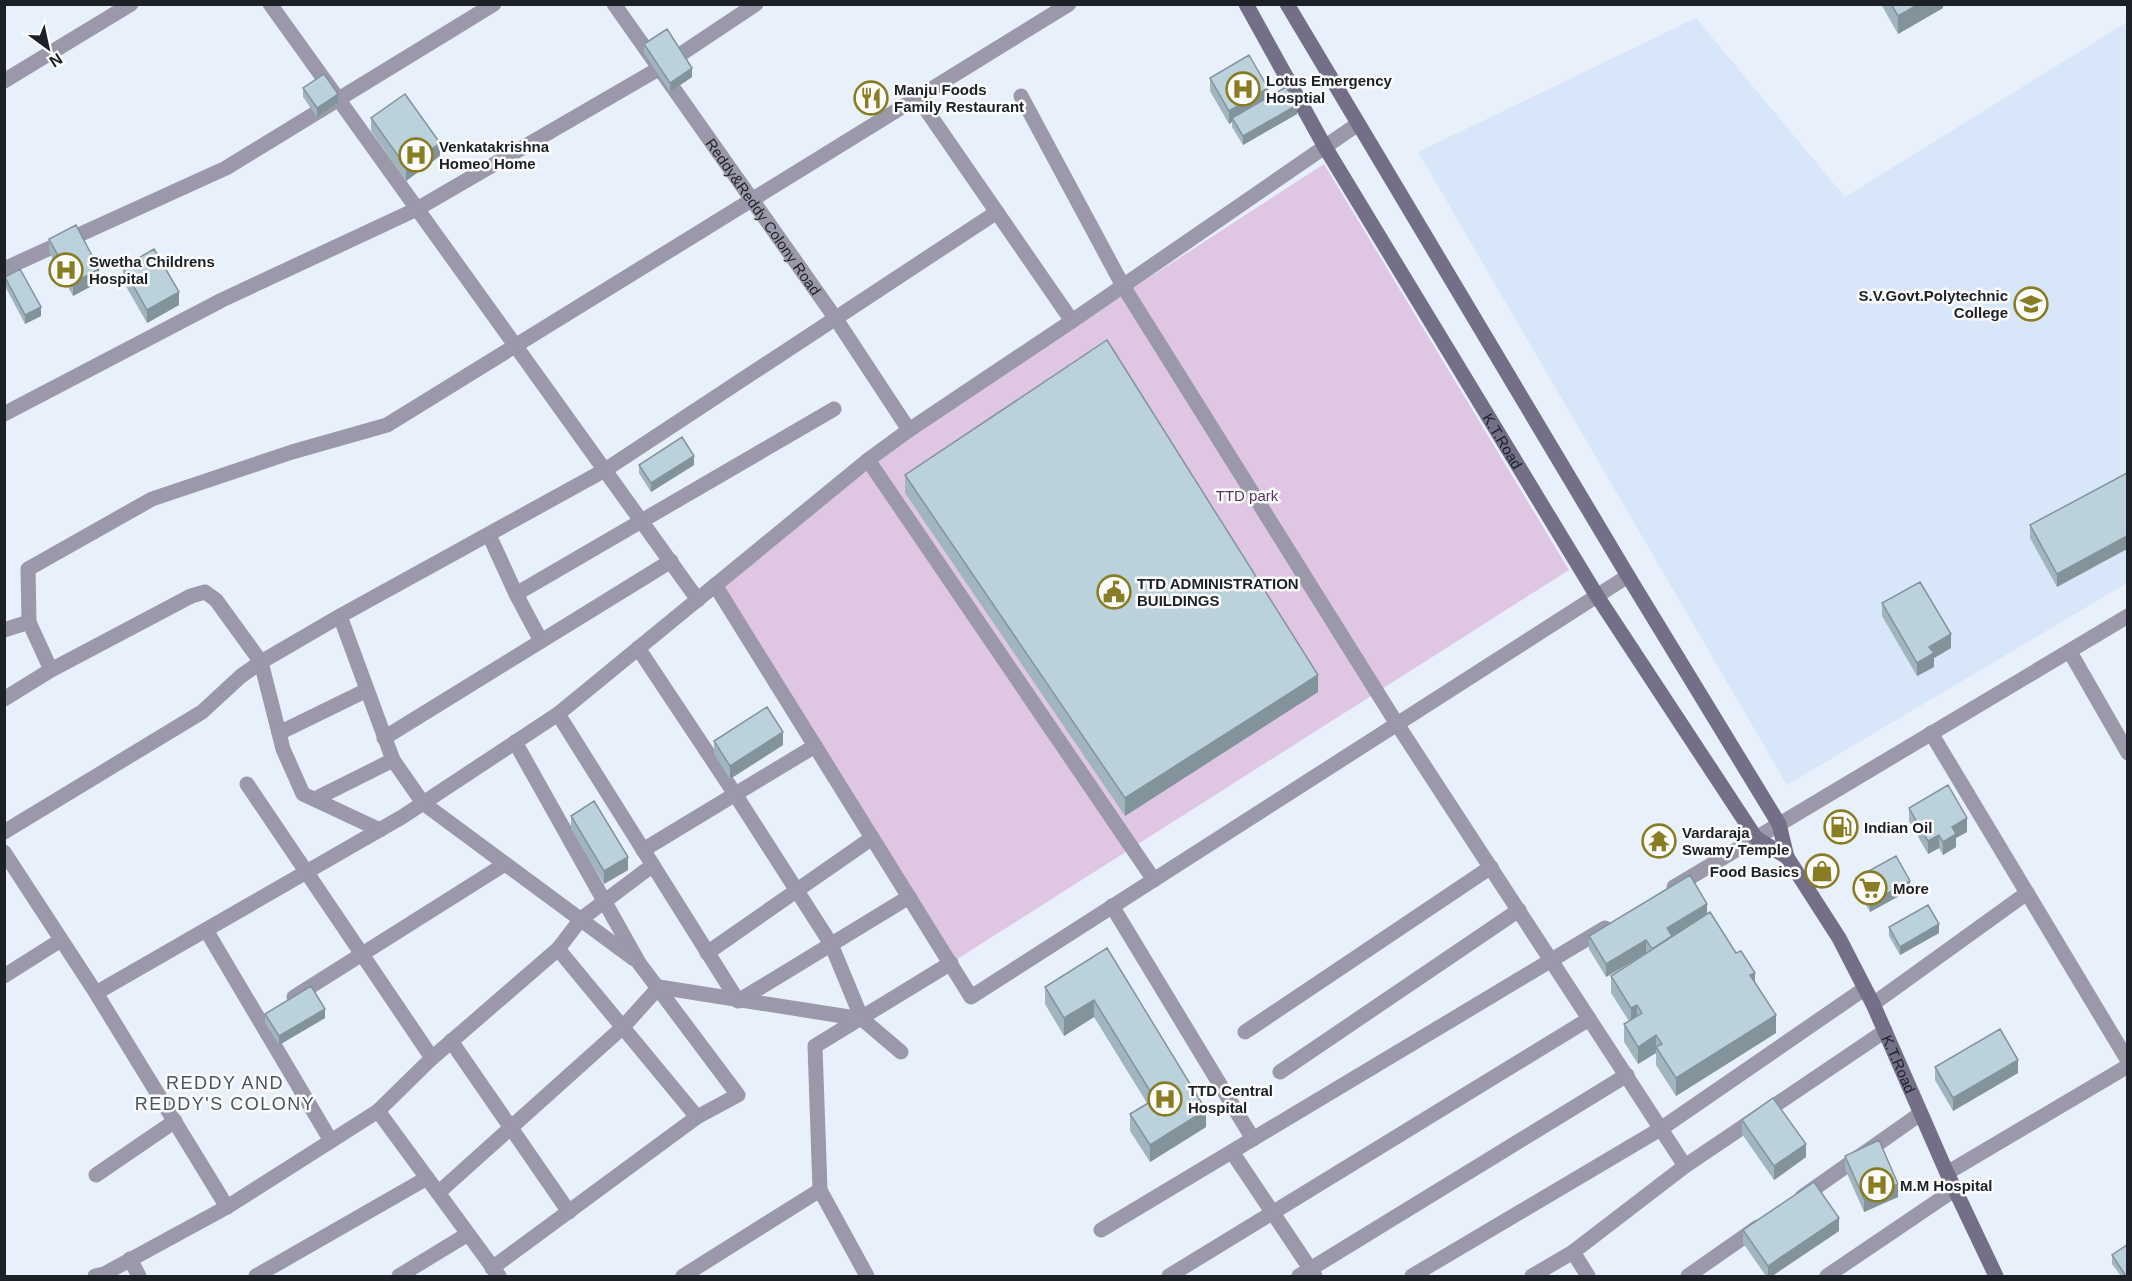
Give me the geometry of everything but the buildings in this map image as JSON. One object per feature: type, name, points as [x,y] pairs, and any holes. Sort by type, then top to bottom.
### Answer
[{"type":"main road","name":"K.T.Road","points":[[1246,4],[1325,147],[1596,596],[1756,838],[1787,857]]},
{"type":"main road","name":"K.T.Road","points":[[1287,4],[1628,576],[1779,824],[1787,857],[1839,938],[1873,1004],[1954,1190],[1996,1276]]},
{"type":"street","points":[[4,81],[131,4]]},
{"type":"street","points":[[270,4],[698,600]]},
{"type":"street","points":[[4,270],[226,168],[494,4]]},
{"type":"street","name":"Reddy&Reddy Colony Road","points":[[614,4],[836,319],[909,430]]},
{"type":"street","points":[[4,414],[222,300],[417,209],[660,68],[756,4]]},
{"type":"street","points":[[51,670],[29,622],[28,569],[152,499],[292,452],[387,425],[1069,4]]},
{"type":"street","points":[[1021,96],[1123,286],[1397,724],[1685,1166]]},
{"type":"street","points":[[918,98],[1072,321]]},
{"type":"street","points":[[96,993],[380,830],[558,714],[868,460],[1358,124]]},
{"type":"street","points":[[4,832],[202,712],[241,676],[261,662],[605,470],[997,212]]},
{"type":"street","points":[[516,594],[834,409]]},
{"type":"street","points":[[868,460],[1154,880]]},
{"type":"street","points":[[489,535],[516,594],[542,641]]},
{"type":"street","points":[[384,738],[671,561]]},
{"type":"street","points":[[715,585],[971,996],[1628,576]]},
{"type":"street","points":[[4,699],[51,670],[191,596],[205,592],[216,600],[261,662],[283,749],[303,794],[380,830]]},
{"type":"street","points":[[340,616],[393,760],[423,803],[639,963]]},
{"type":"street","points":[[1664,893],[2127,616]]},
{"type":"street","points":[[4,630],[29,622]]},
{"type":"street","points":[[638,648],[831,944],[862,1019],[901,1052]]},
{"type":"street","points":[[2070,652],[2127,753]]},
{"type":"street","points":[[279,733],[367,690]]},
{"type":"street","points":[[558,714],[738,1001]]},
{"type":"street","points":[[1932,733],[2127,1061]]},
{"type":"street","points":[[378,1111],[495,1272],[568,1212],[697,1117],[738,1095],[639,963],[515,742]]},
{"type":"street","points":[[644,850],[815,746]]},
{"type":"street","points":[[315,799],[393,760]]},
{"type":"street","points":[[247,784],[432,1058]]},
{"type":"street","points":[[707,953],[872,838]]},
{"type":"street","points":[[4,852],[96,993],[227,1207]]},
{"type":"street","points":[[268,1014],[505,864]]},
{"type":"street","points":[[95,1276],[227,1207],[378,1111],[432,1058],[558,949],[581,920],[652,865]]},
{"type":"street","points":[[1245,1032],[1491,867]]},
{"type":"street","points":[[1873,1004],[2027,893]]},
{"type":"street","points":[[738,1001],[909,897]]},
{"type":"street","points":[[1112,906],[1253,1139]]},
{"type":"street","points":[[1280,1072],[1519,910]]},
{"type":"street","points":[[1101,1230],[1613,923]]},
{"type":"street","points":[[206,930],[268,1014],[331,1141]]},
{"type":"street","points":[[4,976],[62,940]]},
{"type":"street","points":[[558,949],[697,1117]]},
{"type":"street","points":[[867,1276],[820,1190],[815,1046],[951,963]]},
{"type":"street","points":[[438,1193],[623,1027],[659,987],[862,1019]]},
{"type":"street","points":[[1412,1276],[1662,1128],[1864,989]]},
{"type":"street","points":[[1169,1276],[1589,1019]]},
{"type":"street","points":[[1532,1276],[1573,1252],[1685,1166],[1885,1031]]},
{"type":"street","points":[[452,1041],[568,1212]]},
{"type":"street","points":[[1947,1173],[2127,1066]]},
{"type":"street","points":[[1232,1152],[1308,1274],[1627,1075]]},
{"type":"street","points":[[1788,1206],[1920,1114]]},
{"type":"street","points":[[96,1175],[175,1121]]},
{"type":"street","points":[[256,1276],[427,1178]]},
{"type":"street","points":[[683,1276],[820,1190]]},
{"type":"street","points":[[1827,1276],[1954,1190]]},
{"type":"street","points":[[1688,1276],[1770,1219]]},
{"type":"street","points":[[399,1276],[468,1234]]},
{"type":"street","points":[[1573,1252],[1588,1276]]},
{"type":"street","points":[[130,1259],[138,1276]]},
{"type":"shaded area","points":[[1696,18],[1845,197],[2127,22],[2127,583],[1787,785],[1418,152]]},
{"type":"green space","name":"TTD park","points":[[1324,164],[1569,570],[951,963],[715,585],[868,460]]},
{"type":"place","name":"Lotus Emergency Hosptial","points":[[1243,89]]},
{"type":"place","name":"Manju Foods Family Restaurant","points":[[871,98]]},
{"type":"place","name":"Venkatakrishna Homeo Home","points":[[416,155]]},
{"type":"place","name":"Swetha Childrens Hospital","points":[[66,270]]},
{"type":"place","name":"S.V.Govt.Polytechnic College","points":[[2031,304]]},
{"type":"place","name":"TTD ADMINISTRATION BUILDINGS","points":[[1114,592]]},
{"type":"place","name":"Indian Oil","points":[[1841,827]]},
{"type":"place","name":"Vardaraja Swamy Temple","points":[[1659,841]]},
{"type":"place","name":"Food Basics","points":[[1822,871]]},
{"type":"place","name":"More","points":[[1870,888]]},
{"type":"place","name":"TTD Central Hospital","points":[[1165,1099]]},
{"type":"place","name":"M.M Hospital","points":[[1877,1185]]},
{"type":"district","name":"REDDY AND REDDY'S COLONY","points":[[225,1093]]}]
